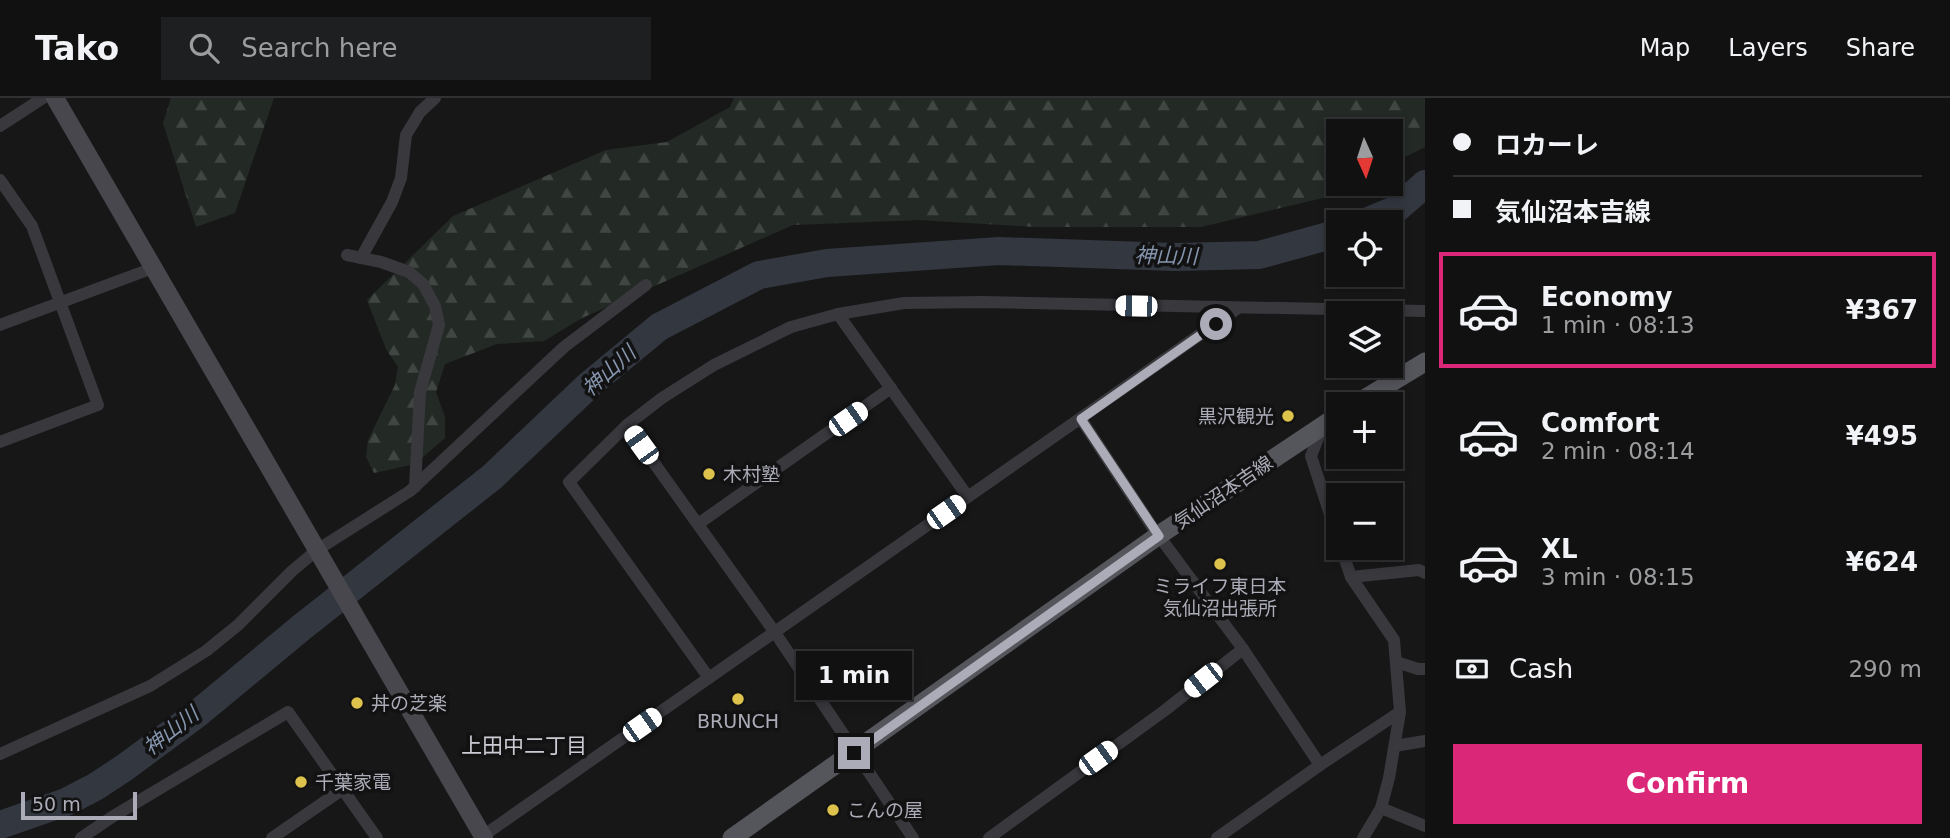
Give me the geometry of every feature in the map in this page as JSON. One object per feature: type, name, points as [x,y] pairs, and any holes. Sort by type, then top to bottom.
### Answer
[{"type":"main road","points":[[1376,392],[1425,362]]},
{"type":"main road","name":"気仙沼本吉線","points":[[732,838],[1159,536],[1326,423]]},
{"type":"street","points":[[0,126],[43,98]]},
{"type":"street","points":[[55,98],[482,837],[776,634],[1238,308]]},
{"type":"street","points":[[361,258],[392,202],[401,178],[406,135],[420,112],[435,98]]},
{"type":"street","points":[[0,180],[32,226],[98,405],[0,442]]},
{"type":"street","points":[[347,255],[409,272],[423,284],[435,306],[439,325],[419,393],[415,486]]},
{"type":"street","points":[[0,325],[153,268]]},
{"type":"street","points":[[0,754],[150,686],[206,651],[238,625],[292,571],[415,486],[564,347],[646,285]]},
{"type":"street","points":[[709,678],[569,482],[627,425],[662,398],[714,365],[791,327],[838,314],[904,303],[984,302],[1425,311]]},
{"type":"street","points":[[838,314],[968,497]]},
{"type":"street","points":[[698,524],[891,388]]},
{"type":"street","points":[[1081,419],[1159,536],[1243,649],[1320,765]]},
{"type":"street","points":[[627,425],[776,634],[913,838]]},
{"type":"street","points":[[1326,429],[1311,456],[1326,502]]},
{"type":"street","points":[[1345,560],[1351,577],[1394,640],[1401,712],[1381,808],[1363,838]]},
{"type":"street","points":[[1351,577],[1419,569],[1425,573]]},
{"type":"street","points":[[989,838],[1243,649]]},
{"type":"street","points":[[1396,662],[1425,669]]},
{"type":"street","points":[[81,838],[111,817],[288,712],[377,838]]},
{"type":"street","points":[[1217,838],[1401,712]]},
{"type":"street","points":[[1395,746],[1425,741]]},
{"type":"street","points":[[272,838],[343,789]]},
{"type":"street","points":[[1381,808],[1425,826]]},
{"type":"green space","points":[[171,98],[274,98],[235,213],[196,227],[163,123]]},
{"type":"green space","points":[[734,98],[1425,98],[1425,147],[1404,158],[1404,119],[1326,119],[1326,196],[1329,196],[1201,227],[1035,227],[919,220],[793,225],[582,318],[544,341],[497,344],[445,364],[436,392],[445,417],[445,438],[415,464],[374,473],[366,457],[368,440],[395,385],[398,367],[386,349],[367,300],[453,216],[606,150],[667,142],[730,107]]},
{"type":"waterway","name":"神山川","points":[[1395,210],[1425,184]]},
{"type":"waterway","name":"神山川","points":[[0,825],[66,802],[124,768],[197,714],[492,477],[589,385],[659,327],[759,275],[827,263],[999,251],[1175,257],[1259,255],[1326,237]]},
{"type":"place","name":"黒沢観光","points":[[1288,416]]},
{"type":"place","name":"木村塾","points":[[709,474]]},
{"type":"place","name":"ミライフ東日本 気仙沼出張所","points":[[1220,564]]},
{"type":"place","name":"BRUNCH","points":[[738,699]]},
{"type":"place","name":"丼の芝楽","points":[[357,703]]},
{"type":"place","name":"千葉家電","points":[[301,782]]},
{"type":"place","name":"こんの屋","points":[[833,810]]},
{"type":"district","name":"上田中二丁目","points":[[524,746]]},
{"type":"route","points":[[854,753],[1159,536],[1081,419],[1216,324]]}]
